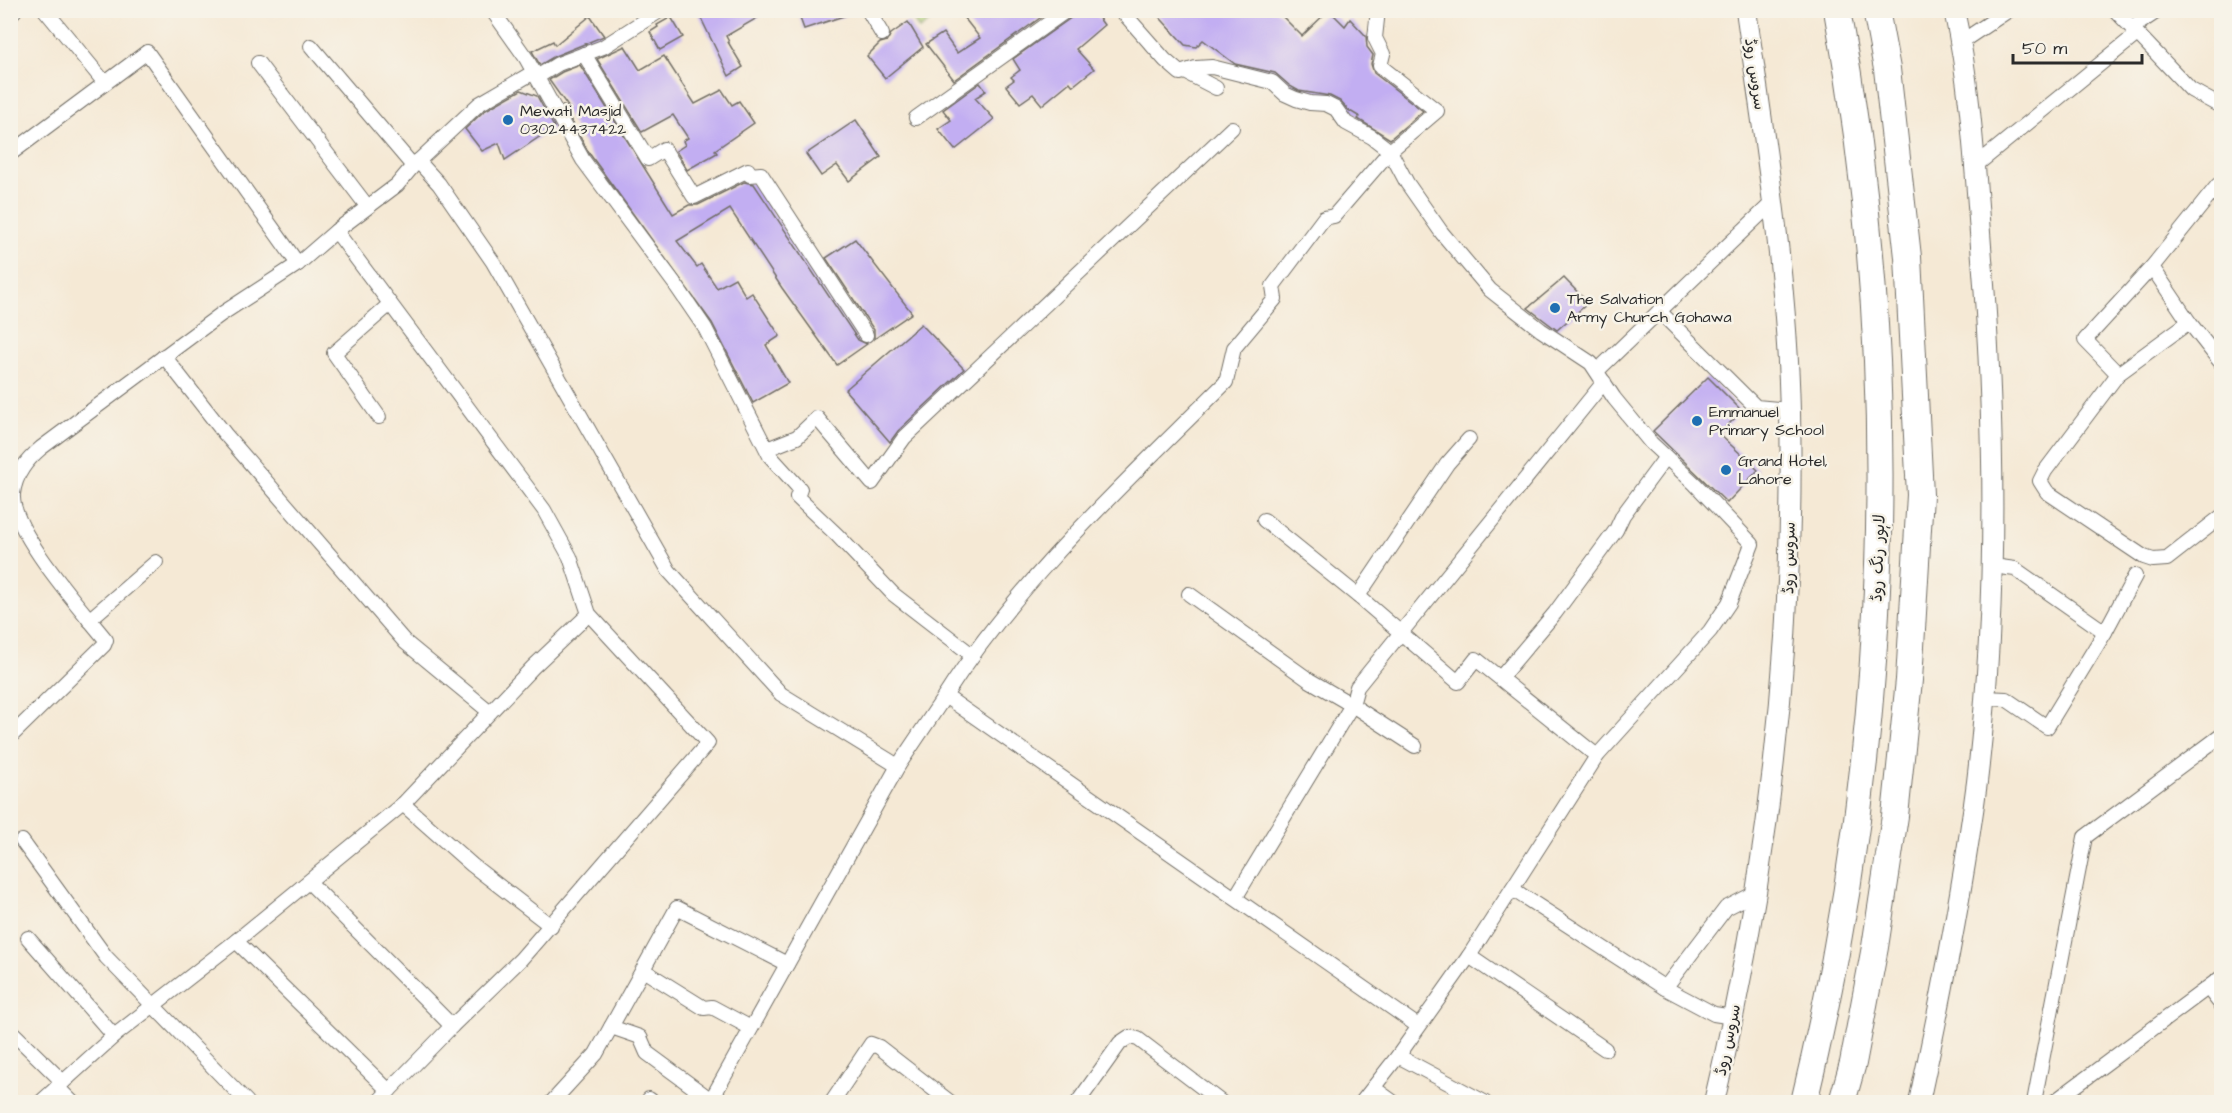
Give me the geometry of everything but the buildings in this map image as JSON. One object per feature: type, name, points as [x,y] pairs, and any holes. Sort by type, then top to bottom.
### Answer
[{"type":"highway","name":"لاہور رنگ روڈ","points":[[1804,1102],[1835,959],[1859,811],[1873,668],[1880,554],[1878,374],[1873,283],[1863,188],[1837,10]]},
{"type":"highway","points":[[1842,1102],[1853,1063],[1875,947],[1895,816],[1909,680],[1920,495],[1908,257],[1887,69],[1876,10]]},
{"type":"street","points":[[10,15],[15,10]]},
{"type":"street","points":[[45,10],[105,83]]},
{"type":"street","points":[[492,10],[536,75],[583,160],[705,328],[770,456],[800,489],[797,496],[893,594],[972,656]]},
{"type":"street","points":[[10,737],[104,645],[106,640],[69,597],[16,516],[13,495],[17,477],[26,462],[41,448],[220,315],[298,264],[367,206],[397,185],[450,129],[479,104],[558,64],[603,47],[661,10]]},
{"type":"street","points":[[868,10],[882,34]]},
{"type":"street","points":[[916,118],[1067,10]]},
{"type":"street","points":[[1121,10],[1180,74],[1196,68],[1212,67],[1272,82],[1285,94],[1310,104],[1326,104],[1336,109],[1346,123],[1372,137],[1390,151],[1407,183],[1442,233],[1490,290],[1541,330],[1592,363],[1629,416],[1752,544],[1729,603],[1710,631],[1597,756],[1469,956],[1375,1089],[1362,1102]]},
{"type":"street","points":[[611,1027],[640,1037],[647,1053],[710,1101],[898,766],[972,656],[1062,546],[1226,382],[1234,348],[1275,299],[1273,286],[1324,218],[1334,216],[1390,151],[1437,111],[1380,66],[1383,54],[1375,38],[1378,10]]},
{"type":"street","name":"سروس روڈ","points":[[1714,1102],[1757,892],[1780,716],[1790,573],[1790,410],[1780,269],[1773,201],[1746,10]]},
{"type":"street","points":[[1919,1102],[1944,983],[1964,872],[1977,781],[1985,698],[1993,566],[1990,355],[1975,165],[1961,42],[1954,10]]},
{"type":"street","points":[[1961,42],[2009,10]]},
{"type":"street","points":[[2115,10],[2191,90],[2222,107]]},
{"type":"street","points":[[1975,165],[2159,10]]},
{"type":"street","points":[[311,46],[416,163],[439,184],[492,262],[669,571],[780,694],[898,766]]},
{"type":"street","points":[[10,154],[147,52],[298,264]]},
{"type":"street","points":[[584,54],[648,159],[664,149],[694,197],[748,170],[750,175],[761,174],[866,335]]},
{"type":"street","points":[[258,63],[367,206]]},
{"type":"street","points":[[1185,72],[1215,88]]},
{"type":"street","points":[[767,449],[797,437],[817,418],[872,483],[904,438],[1232,128]]},
{"type":"street","points":[[2118,374],[2085,340],[2152,267],[2218,184]]},
{"type":"street","points":[[1235,898],[1352,705],[1357,687],[1600,377],[1659,311],[1773,201]]},
{"type":"street","points":[[336,231],[544,510],[570,557],[589,614],[708,743],[521,959],[378,1102]]},
{"type":"street","points":[[2152,267],[2189,322],[2222,364]]},
{"type":"street","points":[[379,417],[334,353],[390,304]]},
{"type":"street","points":[[1659,311],[1756,407],[1790,410]]},
{"type":"street","points":[[2189,322],[2118,374],[2045,471],[2040,481],[2047,492],[2153,561],[2167,559],[2222,516]]},
{"type":"street","points":[[164,356],[225,434],[405,642],[490,712]]},
{"type":"street","points":[[1358,596],[1447,464],[1469,439]]},
{"type":"street","points":[[1501,677],[1555,613],[1666,457]]},
{"type":"street","points":[[1264,520],[1358,596],[1458,682],[1476,659],[1597,756]]},
{"type":"street","points":[[89,620],[156,562]]},
{"type":"street","points":[[1993,566],[2015,569],[2105,632]]},
{"type":"street","points":[[1985,698],[2006,699],[2047,727],[2105,632],[2135,576]]},
{"type":"street","points":[[1189,594],[1310,680],[1416,746]]},
{"type":"street","points":[[41,1102],[114,1036],[236,941],[403,804],[533,667],[589,614]]},
{"type":"street","points":[[945,696],[1418,1026]]},
{"type":"street","points":[[2034,1102],[2085,837],[2222,735]]},
{"type":"street","points":[[403,804],[472,865],[551,926]]},
{"type":"street","points":[[22,841],[106,957],[247,1102]]},
{"type":"street","points":[[309,882],[452,1026]]},
{"type":"street","points":[[1512,889],[1665,988],[1714,1014],[1733,1017]]},
{"type":"street","points":[[1665,988],[1726,908],[1757,892]]},
{"type":"street","points":[[552,1102],[597,1054],[677,908],[787,964]]},
{"type":"street","points":[[28,938],[114,1036]]},
{"type":"street","points":[[236,941],[389,1091]]},
{"type":"street","points":[[1469,956],[1605,1049]]},
{"type":"street","points":[[643,970],[704,1008],[712,1007],[751,1029]]},
{"type":"street","points":[[2062,1100],[2222,978]]},
{"type":"street","points":[[2208,988],[2222,1006]]},
{"type":"street","points":[[10,1030],[60,1084],[72,1102]]},
{"type":"street","points":[[1078,1102],[1120,1043],[1129,1037],[1138,1039],[1221,1102]]},
{"type":"street","points":[[832,1102],[871,1044],[879,1047],[950,1102]]},
{"type":"street","points":[[1398,1056],[1484,1102]]},
{"type":"street","points":[[1375,1089],[1393,1102]]},
{"type":"green space","points":[[908,11],[944,11],[919,29]]},
{"type":"place","name":"Mewati Masjid 03024437422","points":[[508,120]]},
{"type":"place","name":"The Salvation Army Church Gohawa","points":[[1555,308]]},
{"type":"place","name":"Emmanuel Primary School","points":[[1697,421]]},
{"type":"place","name":"Grand Hotel, Lahore","points":[[1726,470]]}]
